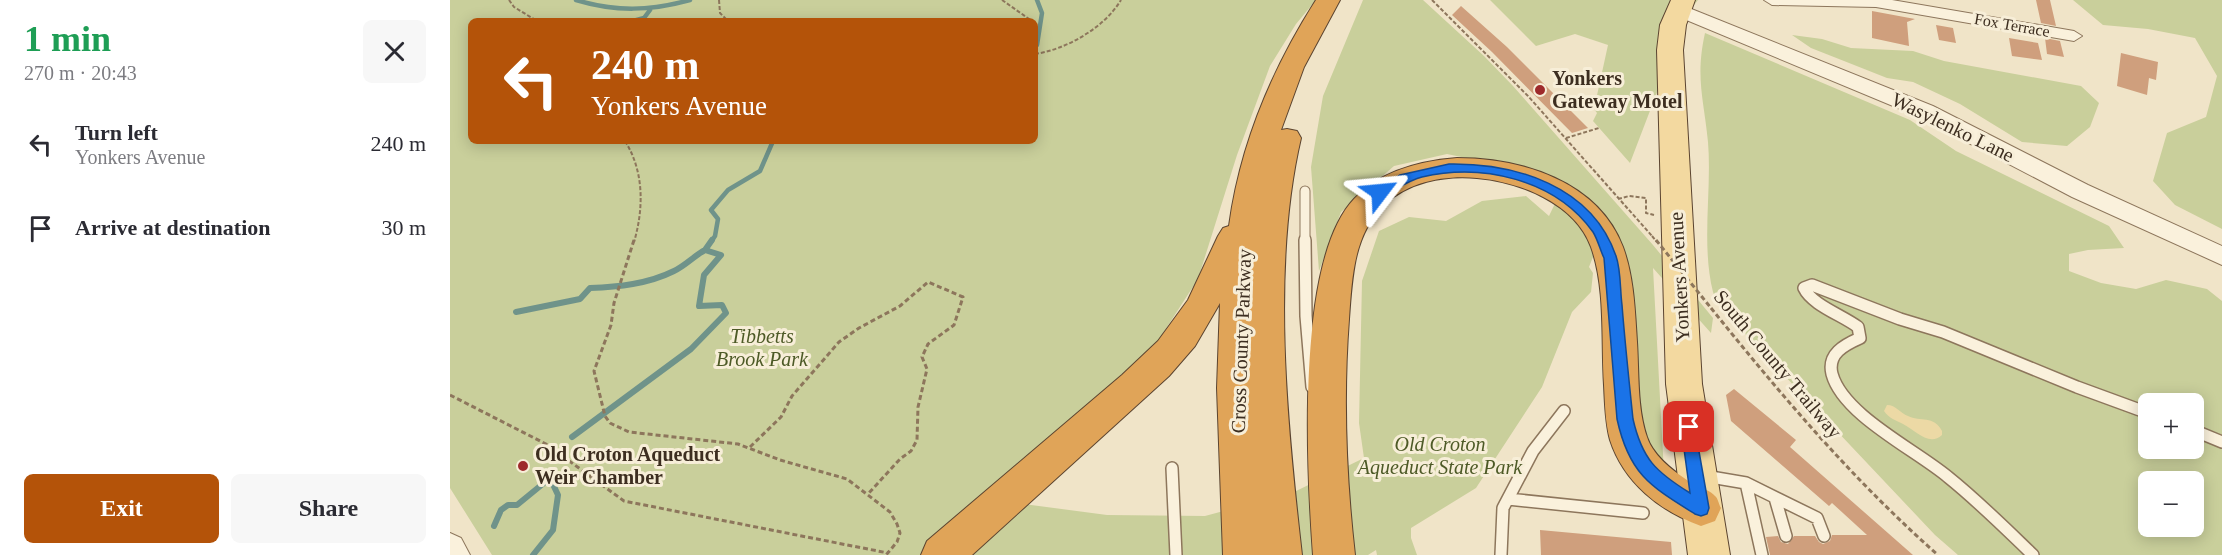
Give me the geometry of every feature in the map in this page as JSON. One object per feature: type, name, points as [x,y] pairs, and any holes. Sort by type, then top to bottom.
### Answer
[{"type":"highway","name":"Cross County Parkway","points":[[1244,555],[1238,458],[1237,342],[1240,266],[1249,201],[1273,108],[1296,55],[1328,0]]},
{"type":"highway","name":"Cross County Parkway","points":[[1281,555],[1271,426],[1269,363],[1269,279],[1273,208],[1280,165],[1299,98],[1323,44],[1349,0]]},
{"type":"highway","points":[[1334,555],[1327,467],[1327,396],[1332,316],[1340,259],[1349,226],[1367,202],[1391,185],[1404,178],[1442,169],[1487,169],[1520,176],[1552,189],[1582,211],[1599,231],[1606,244],[1613,273],[1625,419],[1631,445],[1638,458],[1661,484],[1698,492]]},
{"type":"highway","points":[[942,555],[1135,386],[1178,342],[1200,310],[1249,201]]},
{"type":"main road","name":"Yonkers Avenue","points":[[1681,5],[1671,34],[1670,65],[1684,375],[1698,492],[1709,555]]},
{"type":"street","name":"Fox Terrace","points":[[1772,0],[1878,1],[2074,36]]},
{"type":"street","name":"Wasylenko Lane","points":[[1681,5],[1925,111],[2080,191],[2222,256]]},
{"type":"street","points":[[450,548],[454,555]]},
{"type":"lane","points":[[1305,191],[1309,374],[1327,467]]},
{"type":"lane","points":[[2033,555],[1973,498],[1920,454],[1893,439],[1853,407],[1832,375],[1832,359],[1840,348],[1860,338],[1858,327],[1840,314],[1809,298],[1804,288],[1812,285],[1900,319],[1943,332],[2076,387],[2138,409]]},
{"type":"lane","points":[[1501,555],[1503,508],[1533,452],[1564,411]]},
{"type":"lane","points":[[2204,435],[2222,442]]},
{"type":"lane","points":[[1172,468],[1176,555]]},
{"type":"lane","points":[[1746,483],[1762,555]]},
{"type":"lane","points":[[1698,492],[1746,483],[1817,518],[1824,536]]},
{"type":"lane","points":[[1775,498],[1786,536]]},
{"type":"lane","points":[[1508,499],[1643,513]]},
{"type":"path","points":[[509,0],[514,7],[532,18]]},
{"type":"path","points":[[719,0],[720,13],[725,18]]},
{"type":"path","points":[[1002,0],[1028,18]]},
{"type":"path","points":[[1038,54],[1076,38],[1105,20],[1120,0]]},
{"type":"path","name":"South County Trailway","points":[[1432,0],[1528,96],[1566,138],[1652,236],[1789,405],[1906,527],[1938,555]]},
{"type":"path","points":[[1566,138],[1599,128]]},
{"type":"path","points":[[450,395],[546,444],[624,501],[887,554],[900,533],[890,512],[868,494],[838,475],[780,460],[749,447],[729,442],[629,432],[610,423],[603,407],[594,371],[611,325],[621,278],[640,222],[641,199],[636,159],[627,144]]},
{"type":"path","points":[[1618,199],[1629,196],[1646,198],[1646,213]]},
{"type":"path","points":[[749,447],[781,417],[792,396],[839,342],[900,306],[928,282],[963,297],[954,325],[928,344],[922,357],[927,369],[918,407],[917,440],[910,451],[868,494]]},
{"type":"green space","name":"Tibbetts Brook Park","points":[[450,0],[1316,0],[1296,24],[1270,66],[1237,155],[1198,279],[1156,344],[986,499],[1107,515],[1205,516],[1294,492],[1364,458],[1359,423],[1362,281],[1379,231],[1409,217],[1446,221],[1482,201],[1526,196],[1549,216],[1562,189],[1523,170],[1447,154],[1394,166],[1341,212],[1319,271],[1311,167],[1323,96],[1363,0],[1423,0],[1513,86],[1653,245],[1713,318],[1711,333],[1653,268],[1664,473],[1644,455],[1603,232],[1589,267],[1593,273],[1591,292],[1572,312],[1542,387],[1476,488],[1411,528],[1411,538],[1417,555],[1377,555],[1376,550],[1368,555],[940,555],[923,553],[920,555],[492,555],[450,488]]},
{"type":"green space","points":[[1490,0],[1698,0],[1687,14],[1630,163],[1593,121],[1597,113],[1594,109],[1608,45],[1575,34],[1536,46]]},
{"type":"green space","points":[[2073,0],[2222,0],[2222,229],[2175,205],[2153,181],[2167,133],[2206,117],[2217,76],[2195,38],[2148,29],[2103,25]]},
{"type":"green space","points":[[1705,33],[1910,120],[1956,151],[2109,226],[2124,248],[2088,250],[2069,254],[2069,271],[2101,283],[2136,289],[2166,280],[2207,289],[2222,301],[2222,555],[1958,555],[1935,535],[1734,322],[1719,304],[1713,292],[1707,236],[1709,160],[1700,76]]},
{"type":"green space","points":[[1792,35],[1822,39],[1851,48],[1913,51],[1944,61],[2081,86],[2099,103],[2090,127],[2067,146],[2022,142],[1960,104],[1913,82],[1887,78],[1811,48]]},
{"type":"sand","points":[[1887,405],[1913,418],[1935,423],[1942,431],[1942,435],[1932,439],[1922,436],[1892,419],[1884,411]]},
{"type":"building","points":[[2036,0],[2050,0],[2056,26],[2041,23]]},
{"type":"building","name":"Yonkers Gateway Motel","points":[[1461,6],[1507,47],[1588,128],[1572,133],[1452,15]]},
{"type":"building","points":[[1872,11],[1915,19],[1907,22],[1909,46],[1872,38]]},
{"type":"building","points":[[1936,25],[1953,28],[1956,43],[1939,40]]},
{"type":"building","points":[[2009,38],[2038,43],[2042,60],[2012,56]]},
{"type":"building","points":[[2045,38],[2060,41],[2064,57],[2047,54]]},
{"type":"building","points":[[2121,53],[2158,62],[2156,80],[2149,78],[2147,95],[2117,86]]},
{"type":"building","points":[[1734,389],[1796,440],[1790,447],[1913,555],[1770,555],[1766,537],[1778,536],[1781,542],[1788,544],[1794,536],[1815,536],[1823,544],[1830,541],[1832,535],[1867,535],[1832,503],[1829,506],[1731,421],[1726,395]]},
{"type":"building","points":[[1540,530],[1671,542],[1672,555],[1541,555]]},
{"type":"waterway","points":[[576,0],[605,7],[633,9],[690,0]]},
{"type":"waterway","points":[[1037,0],[1042,13],[1038,39]]},
{"type":"waterway","points":[[644,18],[650,10]]},
{"type":"waterway","points":[[711,242],[715,236],[718,219],[711,210],[728,190],[760,171],[772,144]]},
{"type":"waterway","points":[[705,250],[712,240]]},
{"type":"waterway","points":[[516,312],[580,299],[590,288],[622,286],[654,279],[678,269],[705,250]]},
{"type":"waterway","points":[[572,437],[691,349],[726,313],[722,305],[699,306],[704,275],[721,255],[705,250]]},
{"type":"waterway","points":[[494,526],[501,510],[508,505],[517,505],[550,478],[558,495],[553,530],[533,555]]},
{"type":"place","name":"Yonkers Gateway Motel","points":[[1540,90]]},
{"type":"place","name":"Old Croton Aqueduct Weir Chamber","points":[[523,466]]},
{"type":"route","points":[[1380,192],[1404,178],[1434,170],[1462,167],[1500,171],[1526,178],[1552,189],[1573,202],[1592,220],[1606,244],[1610,258],[1625,419],[1631,445],[1638,458],[1661,484],[1687,502],[1701,508],[1689,427]]},
{"type":"park label","name":"Old Croton Aqueduct State Park","points":[[1440,456]]}]
